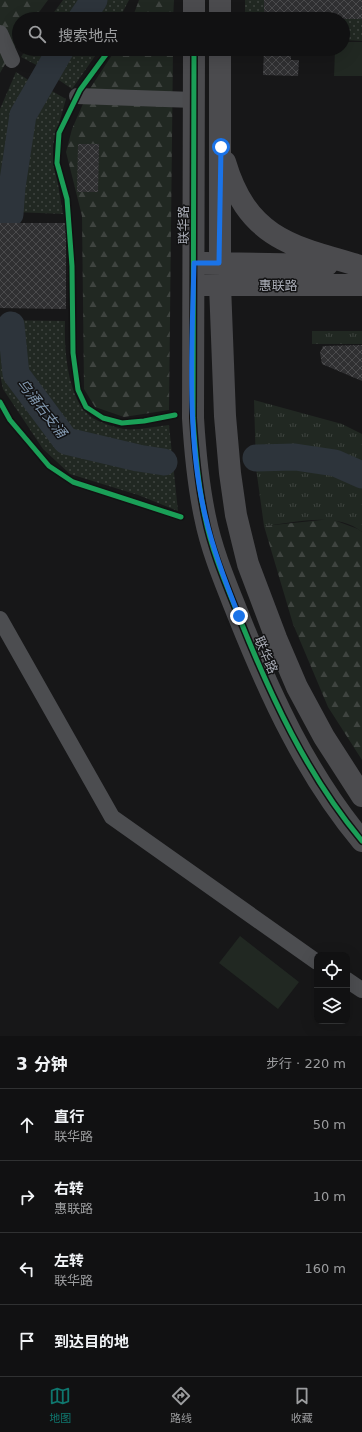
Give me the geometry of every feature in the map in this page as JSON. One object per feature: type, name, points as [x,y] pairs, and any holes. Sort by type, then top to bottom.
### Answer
[{"type":"street","points":[[194,0],[194,12]]},
{"type":"street","points":[[220,0],[220,12]]},
{"type":"street","points":[[0,33],[12,60]]},
{"type":"street","name":"联华路","points":[[194,56],[194,418],[196,458],[205,518],[216,558],[253,653],[282,717],[322,787],[362,842]]},
{"type":"street","points":[[220,56],[221,147],[219,263],[225,416],[230,473],[236,516],[248,564],[276,638],[297,687],[324,737],[362,796]]},
{"type":"street","points":[[77,96],[194,100]]},
{"type":"street","points":[[221,147],[232,184],[249,214],[262,226],[278,237],[304,250],[360,272]]},
{"type":"street","name":"惠联路","points":[[194,263],[219,263],[360,272]]},
{"type":"street","name":"惠联路","points":[[194,285],[220,285],[360,272]]},
{"type":"street","points":[[0,619],[112,817],[314,960]]},
{"type":"street","points":[[350,982],[362,990]]},
{"type":"green space","points":[[0,0],[48,0],[39,12],[12,12],[12,52],[0,73]]},
{"type":"green space","points":[[63,0],[87,0],[79,12],[54,12]]},
{"type":"green space","points":[[101,0],[129,0],[123,12],[94,12]]},
{"type":"green space","points":[[139,0],[174,0],[173,12],[135,12]]},
{"type":"green space","points":[[245,0],[362,0],[362,41],[350,40],[350,12],[245,12]]},
{"type":"green space","points":[[350,42],[362,42],[362,76],[334,76],[335,56],[350,56]]},
{"type":"green space","points":[[22,56],[50,56],[42,68],[21,57]]},
{"type":"green space","points":[[64,56],[95,56],[72,89],[50,74]]},
{"type":"green space","points":[[111,56],[173,56],[169,410],[124,417],[95,407],[84,389],[82,216],[66,152],[72,129],[89,90]]},
{"type":"green space","points":[[16,72],[33,83],[13,131],[4,211],[0,211],[0,109]]},
{"type":"green space","points":[[45,87],[66,99],[53,145],[53,164],[63,214],[15,212],[17,183],[28,116]]},
{"type":"green space","points":[[0,320],[65,321],[65,345],[68,372],[76,397],[82,408],[93,418],[111,426],[128,429],[169,425],[178,511],[138,495],[70,474],[43,449],[3,389],[0,375]]},
{"type":"green space","points":[[312,331],[362,331],[362,344],[312,344]]},
{"type":"green space","points":[[254,400],[342,424],[362,434],[362,532],[352,526],[328,520],[302,521],[264,526],[256,468]]},
{"type":"green space","points":[[331,519],[358,529],[362,532],[362,760],[328,707],[293,624],[264,526]]},
{"type":"green space","points":[[240,936],[299,982],[278,1009],[219,963]]},
{"type":"building","points":[[264,0],[362,0],[362,19],[350,19],[350,12],[264,12]]},
{"type":"building","points":[[264,56],[291,56],[291,60],[299,60],[298,76],[263,75]]},
{"type":"building","points":[[78,144],[99,144],[98,192],[77,192]]},
{"type":"building","points":[[0,223],[66,223],[66,309],[0,308]]},
{"type":"building","points":[[362,345],[362,381],[322,364],[320,353],[323,346]]},
{"type":"waterway","name":"乌涌右支涌","points":[[86,12],[94,0]]},
{"type":"waterway","name":"乌涌右支涌","points":[[10,214],[12,187],[23,115],[57,56]]},
{"type":"waterway","name":"乌涌右支涌","points":[[11,325],[16,374],[66,441],[138,458],[164,462]]},
{"type":"waterway","name":"乌涌右支涌","points":[[256,458],[295,457],[335,463],[362,475]]},
{"type":"cycle path","points":[[105,56],[80,90],[59,133],[57,163],[67,199],[72,266],[73,353],[78,390],[86,407],[103,418],[122,423],[144,421],[175,415]]},
{"type":"cycle path","points":[[194,56],[193,418],[197,468],[205,517],[211,543],[224,580],[277,706],[307,762],[342,816],[362,841]]},
{"type":"cycle path","points":[[0,402],[10,420],[49,466],[73,482],[181,517]]},
{"type":"route","points":[[221,147],[219,263],[194,263],[194,418],[196,458],[205,518],[216,558],[239,616]]}]
